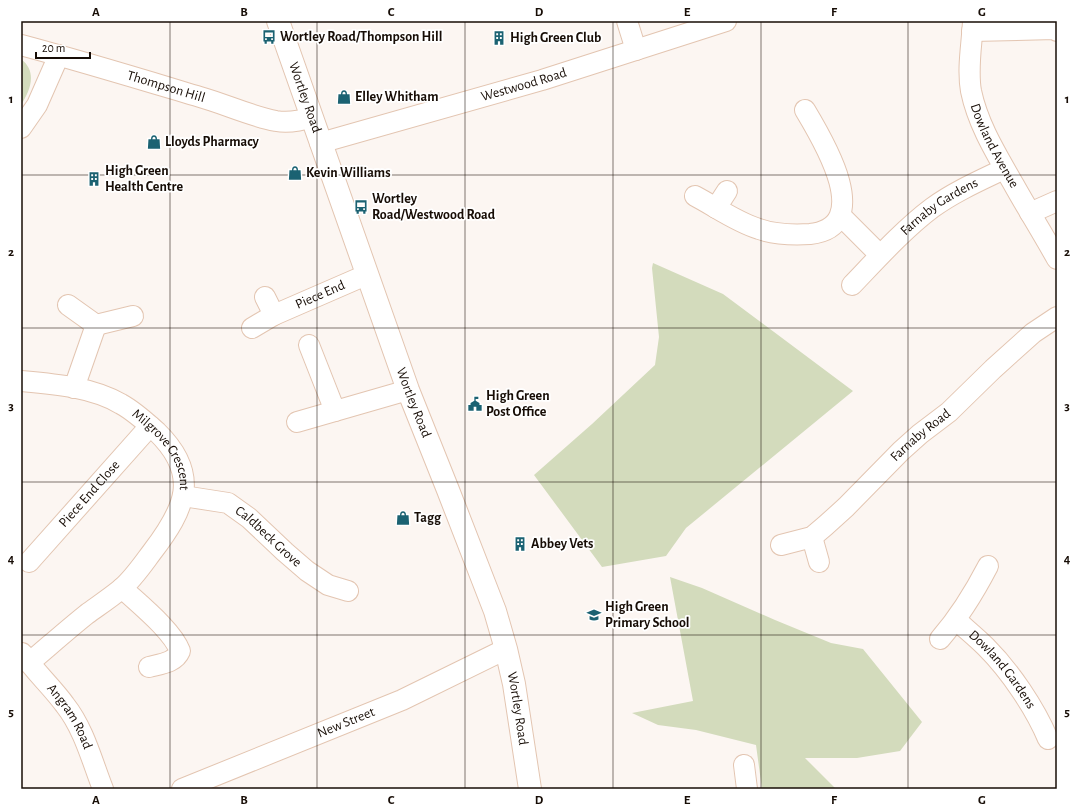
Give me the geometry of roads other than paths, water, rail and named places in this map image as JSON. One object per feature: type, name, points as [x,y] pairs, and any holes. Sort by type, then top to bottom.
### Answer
[{"type":"street","name":"Wortley Road","points":[[278,21],[366,275],[408,390],[484,581],[506,649],[514,684],[530,789]]},
{"type":"street","points":[[627,21],[636,50]]},
{"type":"street","name":"Westwood Road","points":[[320,143],[542,80],[726,21]]},
{"type":"street","points":[[973,26],[1056,28]]},
{"type":"street","name":"Dowland Avenue","points":[[973,26],[970,72],[971,90],[975,105],[986,135],[1004,169],[1057,259]]},
{"type":"street","name":"Thompson Hill","points":[[21,45],[213,101],[263,118],[288,122],[312,117]]},
{"type":"street","points":[[21,128],[37,105],[59,55]]},
{"type":"street","points":[[695,196],[741,223],[760,230],[778,234],[799,235],[818,233],[832,227],[841,216],[843,206],[842,193],[836,171],[815,127],[805,110]]},
{"type":"street","name":"Farnaby Gardens","points":[[852,285],[880,255],[931,209],[970,185],[1004,169]]},
{"type":"street","points":[[716,208],[727,191]]},
{"type":"street","points":[[1030,213],[1057,201]]},
{"type":"street","points":[[841,216],[880,255]]},
{"type":"street","name":"Piece End","points":[[252,328],[274,315],[366,275]]},
{"type":"street","points":[[265,297],[274,315]]},
{"type":"street","points":[[68,305],[96,326]]},
{"type":"street","points":[[96,326],[133,316]]},
{"type":"street","name":"Farnaby Road","points":[[782,545],[812,537],[846,507],[920,434],[950,412],[1032,333],[1057,317]]},
{"type":"street","points":[[74,388],[96,326]]},
{"type":"street","points":[[309,345],[335,411]]},
{"type":"street","name":"Milgrove Crescent","points":[[21,381],[56,384],[74,388],[106,397],[121,404],[150,426],[165,441],[175,453],[183,476],[183,496],[177,515],[160,541],[122,588],[25,658]]},
{"type":"street","points":[[297,422],[408,390]]},
{"type":"street","name":"Piece End Close","points":[[29,562],[150,426]]},
{"type":"street","name":"Caldbeck Grove","points":[[183,496],[228,503],[249,518],[284,552],[307,571],[328,585],[348,591]]},
{"type":"street","points":[[812,537],[819,562]]},
{"type":"street","name":"Dowland Gardens","points":[[940,640],[956,620],[988,566]]},
{"type":"street","points":[[122,588],[159,623],[177,643],[180,652],[178,656],[173,660],[149,667]]},
{"type":"street","name":"Dowland Gardens","points":[[956,620],[986,647],[1049,728]]},
{"type":"street","name":"New Street","points":[[182,789],[402,700],[506,649]]},
{"type":"street","name":"Angram Road","points":[[25,658],[66,705],[76,722],[103,789]]},
{"type":"street","points":[[744,765],[747,789]]},
{"type":"place","name":"Wortley Road/Thompson Hill","points":[[269,37]]},
{"type":"place","name":"High Green Club","points":[[499,38]]},
{"type":"place","name":"Elley Whitham","points":[[344,97]]},
{"type":"place","name":"Lloyds Pharmacy","points":[[154,142]]},
{"type":"place","name":"Kevin Williams","points":[[295,173]]},
{"type":"place","name":"High Green Health Centre","points":[[94,179]]},
{"type":"place","name":"Wortley Road/Westwood Road","points":[[361,207]]},
{"type":"place","name":"High Green Post Office","points":[[475,404]]},
{"type":"place","name":"Tagg","points":[[403,518]]},
{"type":"place","name":"Abbey Vets","points":[[520,544]]},
{"type":"place","name":"High Green Primary School","points":[[594,615]]}]
